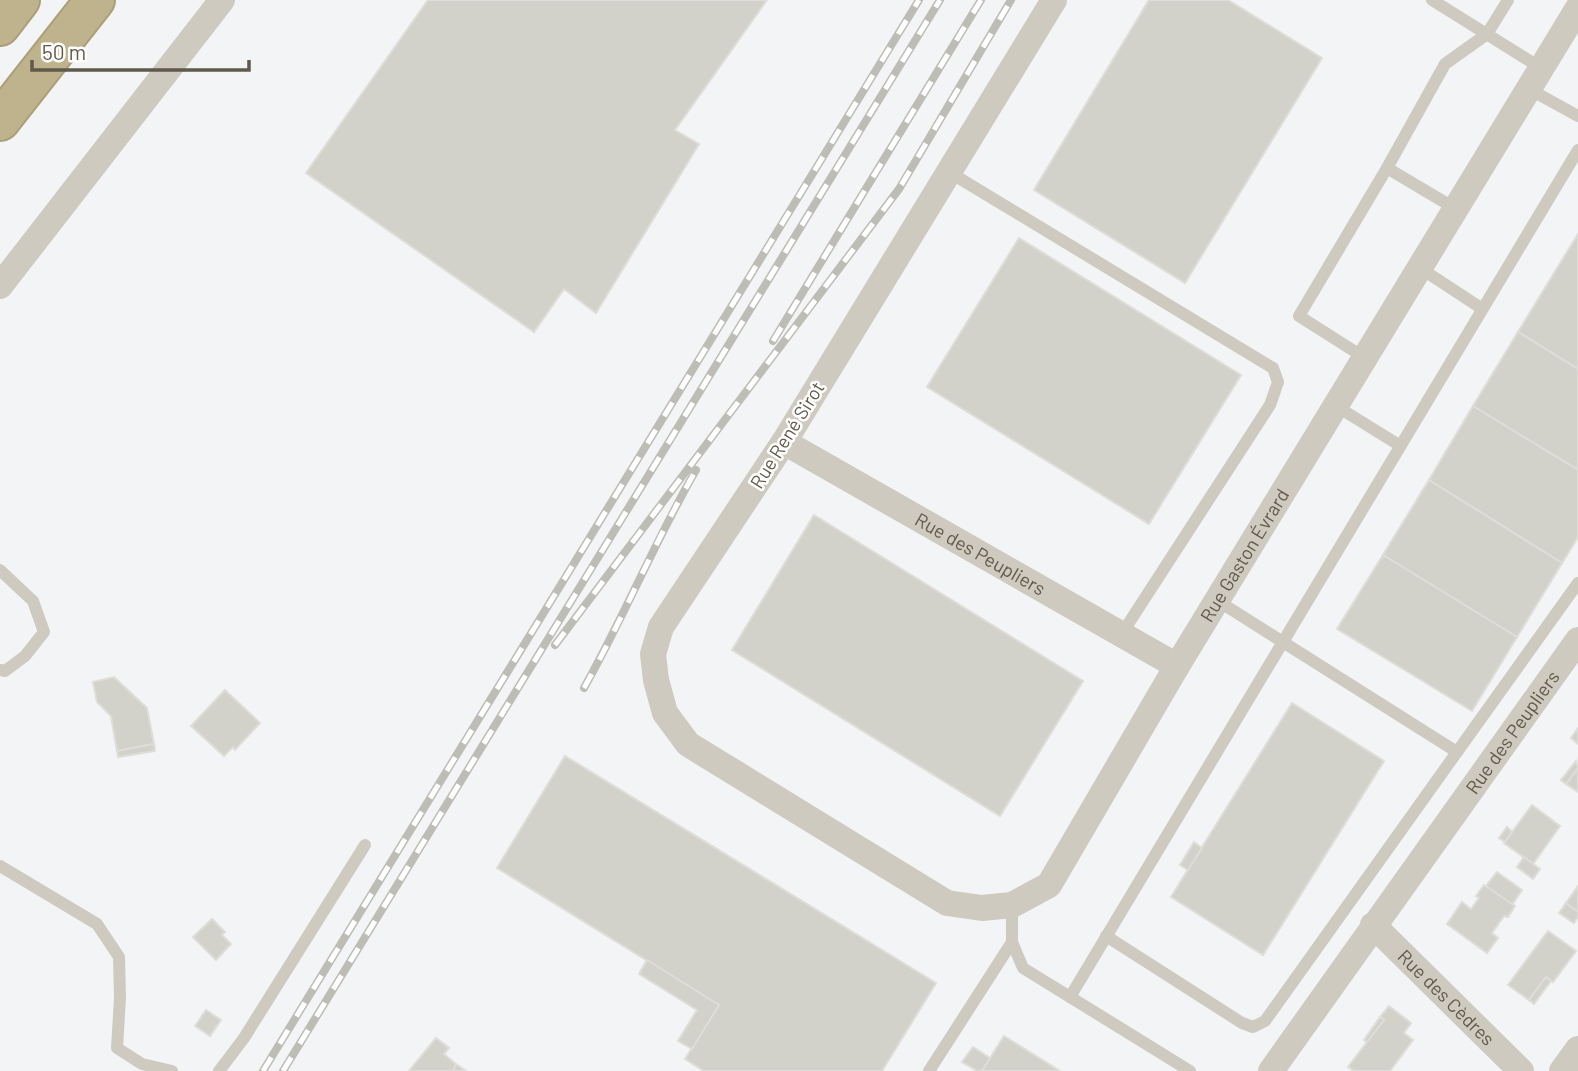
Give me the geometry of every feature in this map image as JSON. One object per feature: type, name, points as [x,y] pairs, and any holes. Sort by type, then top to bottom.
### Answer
[{"type":"highway","points":[[0,26],[20,0]]},
{"type":"highway","points":[[0,121],[95,0]]},
{"type":"street","points":[[0,286],[222,0]]},
{"type":"street","name":"Rue René Sirot","points":[[818,824],[688,744],[665,713],[656,680],[653,654],[661,627],[784,442],[1054,0]]},
{"type":"street","name":"Rue Gaston Évrard","points":[[818,824],[947,903],[982,908],[1012,905],[1049,885],[1177,666],[1578,8]]},
{"type":"street","name":"Rue des Peupliers","points":[[784,442],[1177,666]]},
{"type":"street","name":"Rue des Peupliers","points":[[1270,1071],[1578,640]]},
{"type":"street","name":"Rue des Cèdres","points":[[1373,925],[1521,1071]]},
{"type":"street","points":[[1562,1071],[1578,1049]]},
{"type":"lane","points":[[1432,0],[1487,34],[1578,116]]},
{"type":"lane","points":[[1365,358],[1299,316],[1445,64],[1487,34],[1508,0]]},
{"type":"lane","points":[[1070,997],[1399,444],[1578,150]]},
{"type":"lane","points":[[1387,168],[1456,209]]},
{"type":"lane","points":[[949,172],[1273,368],[1278,382],[1270,405],[1121,635]]},
{"type":"lane","points":[[1420,268],[1481,308]]},
{"type":"lane","points":[[1336,407],[1399,444]]},
{"type":"lane","points":[[0,570],[33,601],[44,632],[25,656],[5,671],[0,670]]},
{"type":"lane","points":[[1106,936],[1242,1023],[1253,1027],[1265,1021],[1578,583]]},
{"type":"lane","points":[[1218,601],[1457,752]]},
{"type":"lane","points":[[219,1071],[244,1038],[365,845]]},
{"type":"lane","points":[[0,866],[97,924],[118,957],[120,998],[117,1048],[142,1064],[172,1071]]},
{"type":"lane","points":[[1012,905],[1012,942],[1023,968],[1190,1071]]},
{"type":"lane","points":[[929,1071],[1012,942]]},
{"type":"building","points":[[428,0],[767,0],[675,130],[699,144],[596,313],[564,289],[534,332],[306,173]]},
{"type":"building","points":[[1149,0],[1228,0],[1322,58],[1185,283],[1034,190]]},
{"type":"building","points":[[1578,234],[1578,369],[1518,332]]},
{"type":"building","points":[[1019,238],[1241,375],[1149,524],[927,387]]},
{"type":"building","points":[[1518,332],[1578,369],[1578,470],[1473,406]]},
{"type":"building","points":[[1473,406],[1578,470],[1578,537],[1562,563],[1429,480]]},
{"type":"building","points":[[1429,480],[1562,563],[1517,637],[1383,555]]},
{"type":"building","points":[[814,515],[1083,681],[1000,816],[732,650]]},
{"type":"building","points":[[1383,555],[1517,637],[1472,711],[1337,629]]},
{"type":"building","points":[[114,677],[147,708],[154,744],[117,751],[111,716],[97,702],[93,682]]},
{"type":"building","points":[[225,690],[260,723],[235,750],[233,747],[224,756],[191,726]]},
{"type":"building","points":[[1292,703],[1384,761],[1263,955],[1171,897]]},
{"type":"building","points":[[1578,728],[1578,744],[1571,738]]},
{"type":"building","points":[[154,744],[155,751],[118,757],[117,751]]},
{"type":"building","points":[[565,756],[936,983],[882,1071],[704,1071],[685,1059],[719,1005],[497,868]]},
{"type":"building","points":[[1576,761],[1578,768],[1566,784],[1561,780]]},
{"type":"building","points":[[1578,768],[1578,792],[1566,784]]},
{"type":"building","points":[[1532,805],[1560,826],[1533,864],[1504,843]]},
{"type":"building","points":[[1507,827],[1512,832],[1505,842],[1499,838]]},
{"type":"building","points":[[1194,842],[1202,848],[1188,870],[1180,865]]},
{"type":"building","points":[[1524,857],[1540,869],[1533,879],[1517,867]]},
{"type":"building","points":[[1497,872],[1522,890],[1512,905],[1486,886]]},
{"type":"building","points":[[1484,885],[1515,906],[1492,933],[1498,938],[1487,953],[1447,924],[1462,902],[1471,909]]},
{"type":"building","points":[[1578,886],[1578,912],[1566,903]]},
{"type":"building","points":[[1566,903],[1578,912],[1574,923],[1559,913]]},
{"type":"building","points":[[212,919],[225,932],[222,935],[231,944],[216,960],[193,937]]},
{"type":"building","points":[[1548,931],[1576,951],[1553,982],[1546,977],[1529,1000],[1508,985]]},
{"type":"building","points":[[647,960],[719,1005],[692,1049],[678,1041],[697,1010],[639,974]]},
{"type":"building","points":[[1546,977],[1551,981],[1534,1004],[1529,1000]]},
{"type":"building","points":[[1389,1006],[1411,1023],[1404,1033],[1413,1040],[1390,1071],[1354,1071],[1348,1067],[1384,1020],[1380,1017]]},
{"type":"building","points":[[206,1010],[221,1020],[210,1036],[195,1026]]},
{"type":"building","points":[[1380,1017],[1384,1020],[1367,1042],[1364,1040]]},
{"type":"building","points":[[1004,1036],[1060,1071],[982,1071]]},
{"type":"building","points":[[436,1038],[449,1048],[444,1054],[456,1064],[453,1071],[409,1071]]},
{"type":"building","points":[[973,1047],[990,1058],[982,1071],[962,1062]]},
{"type":"building","points":[[456,1064],[466,1071],[453,1071]]},
{"type":"railway","points":[[263,1071],[919,0]]},
{"type":"railway","points":[[283,1071],[940,0]]},
{"type":"railway","points":[[773,341],[981,0]]},
{"type":"railway","points":[[555,645],[899,189],[1011,0]]},
{"type":"railway","points":[[584,688],[696,470]]}]
